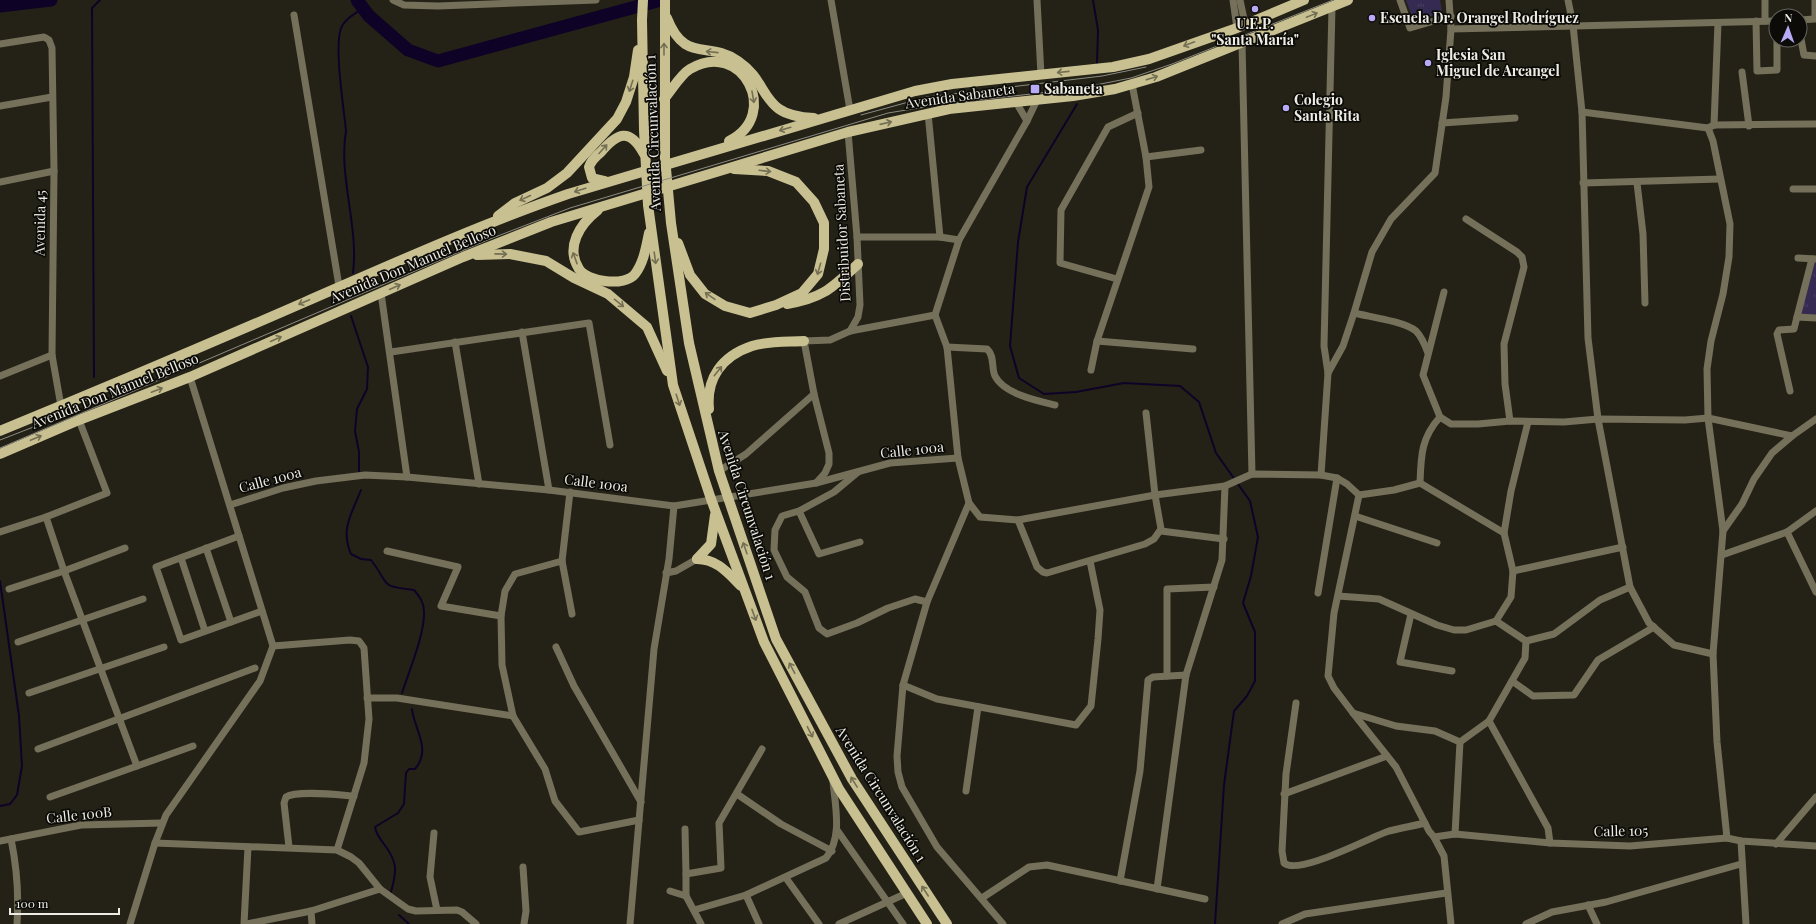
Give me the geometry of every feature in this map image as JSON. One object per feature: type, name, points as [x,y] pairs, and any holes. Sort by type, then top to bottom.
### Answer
[{"type":"main road","name":"Avenida Circunvalación 1","points":[[643,0],[642,20],[645,160],[648,205],[673,385],[716,512],[764,642],[832,776],[927,924]]},
{"type":"main road","name":"Avenida Circunvalación 1","points":[[665,0],[664,99],[668,198],[689,343],[712,449],[776,639],[852,779],[946,924]]},
{"type":"main road","name":"Avenida Sabaneta","points":[[822,118],[915,91],[952,84],[1113,67],[1149,59],[1241,26],[1304,0]]},
{"type":"main road","name":"Avenida Sabaneta","points":[[848,132],[928,113],[1115,89],[1156,77],[1348,0]]},
{"type":"main road","points":[[664,12],[672,32],[678,40],[698,50],[718,53],[738,61],[755,77],[768,99],[775,107],[789,115],[822,118]]},
{"type":"main road","points":[[489,224],[515,203],[546,188],[567,173],[617,119],[626,102],[634,77],[642,20]]},
{"type":"main road","points":[[664,99],[689,70],[701,64],[713,61],[724,62],[745,76],[752,89],[755,110],[750,125],[739,136],[707,152]]},
{"type":"main road","name":"Avenida Don Manuel Belloso","points":[[0,431],[339,286],[536,205],[610,181],[822,118]]},
{"type":"main road","name":"Avenida Don Manuel Belloso","points":[[0,454],[79,420],[190,377],[463,257],[551,222],[848,132]]},
{"type":"main road","points":[[610,181],[598,181],[592,178],[589,167],[612,140],[620,136],[627,136],[640,147],[645,160]]},
{"type":"main road","points":[[726,169],[768,171],[796,182],[814,202],[824,222],[824,249],[818,274],[802,293],[776,306]]},
{"type":"main road","points":[[605,205],[587,219],[578,233],[572,252],[579,270],[595,279],[606,282],[620,281],[634,275],[642,261],[651,227]]},
{"type":"main road","points":[[671,223],[690,275],[705,294],[725,306],[750,312],[806,301],[820,296],[858,264]]},
{"type":"main road","points":[[463,257],[483,254],[510,254],[546,261],[574,278],[608,294],[647,327],[673,385]]},
{"type":"main road","points":[[712,449],[708,398],[711,380],[729,357],[752,346],[804,340]]},
{"type":"main road","points":[[698,559],[711,544],[716,512]]},
{"type":"main road","points":[[698,559],[709,559],[718,564],[745,590]]},
{"type":"street","points":[[393,0],[404,2],[438,3],[596,0]]},
{"type":"street","points":[[831,0],[850,110]]},
{"type":"street","points":[[1037,0],[1041,75]]},
{"type":"street","points":[[1233,0],[1241,26]]},
{"type":"street","points":[[1240,0],[1241,26]]},
{"type":"street","points":[[1400,0],[1410,28],[1451,16]]},
{"type":"street","points":[[1328,373],[1343,346],[1372,252],[1391,219],[1436,173],[1451,29],[1449,0]]},
{"type":"street","points":[[1568,0],[1573,25],[1582,112],[1588,338],[1598,418],[1630,587],[1650,623],[1674,645],[1713,654]]},
{"type":"street","points":[[1451,29],[1765,21],[1765,0]]},
{"type":"street","points":[[1808,19],[1815,19],[1815,0]]},
{"type":"street","points":[[1321,475],[1328,373],[1324,346],[1332,7]]},
{"type":"street","points":[[294,15],[339,286]]},
{"type":"street","points":[[1756,21],[1757,71],[1777,70],[1776,48]]},
{"type":"street","points":[[1718,23],[1711,126],[1720,179],[1730,224],[1729,257],[1723,294],[1711,341],[1707,369],[1708,418],[1723,531],[1713,654],[1717,742],[1727,838]]},
{"type":"street","name":"Avenida 45","points":[[0,44],[44,37],[49,40],[52,48],[54,171],[52,355],[61,406]]},
{"type":"street","points":[[1242,43],[1252,474]]},
{"type":"street","points":[[1803,48],[1804,55],[1816,56]]},
{"type":"street","points":[[1742,72],[1749,126]]},
{"type":"street","points":[[1091,370],[1097,341],[1149,187],[1146,157],[1132,84]]},
{"type":"street","points":[[0,106],[52,97]]},
{"type":"street","points":[[1037,100],[1027,121],[959,240],[935,316],[947,347],[958,458],[969,503],[980,517],[1018,520],[1155,495],[1228,485],[1244,479],[1252,474],[1321,475],[1337,478],[1347,484],[1359,495]]},
{"type":"street","points":[[1016,102],[1027,121]]},
{"type":"street","points":[[1582,112],[1711,126],[1816,124]]},
{"type":"street","points":[[928,113],[940,237]]},
{"type":"street","points":[[1117,279],[1060,263],[1061,210],[1108,127],[1138,113]]},
{"type":"street","points":[[1442,123],[1515,118]]},
{"type":"street","name":"Distribuidor Sabaneta","points":[[848,132],[857,237],[860,305],[858,317],[850,331]]},
{"type":"street","points":[[1146,157],[1201,150]]},
{"type":"street","points":[[0,182],[54,171]]},
{"type":"street","points":[[1583,183],[1637,183],[1720,179]]},
{"type":"street","points":[[1637,183],[1643,234],[1645,303]]},
{"type":"street","points":[[1793,189],[1816,189]]},
{"type":"street","points":[[1466,219],[1517,252],[1522,257],[1524,267],[1504,344],[1505,384],[1510,421]]},
{"type":"street","points":[[857,237],[940,237],[959,240]]},
{"type":"street","points":[[1790,392],[1778,334],[1781,330],[1794,329],[1796,317],[1814,259],[1798,258]]},
{"type":"street","points":[[1444,292],[1423,375],[1440,417],[1451,424],[1478,424],[1510,421],[1564,422],[1598,418],[1685,420],[1708,418],[1792,436]]},
{"type":"street","points":[[381,293],[391,352],[407,477]]},
{"type":"street","points":[[1354,314],[1396,323],[1415,330],[1424,341],[1428,353]]},
{"type":"street","points":[[816,483],[825,473],[829,464],[829,453],[814,394],[804,340],[830,340],[850,331],[935,316]]},
{"type":"street","points":[[1796,317],[1816,318]]},
{"type":"street","points":[[391,352],[589,322],[610,444]]},
{"type":"street","points":[[522,332],[549,490]]},
{"type":"street","points":[[1097,341],[1193,349]]},
{"type":"street","points":[[455,342],[479,484]]},
{"type":"street","points":[[947,347],[987,350],[991,354],[995,376],[1009,390],[1035,400],[1055,405]]},
{"type":"street","points":[[0,376],[52,355]]},
{"type":"street","points":[[130,924],[155,843],[166,815],[260,681],[272,646],[190,377]]},
{"type":"street","points":[[719,471],[746,454],[814,394]]},
{"type":"street","points":[[1018,520],[1037,567],[1042,572],[1047,573],[1145,544],[1154,539],[1161,531],[1161,520],[1155,495],[1146,413]]},
{"type":"street","points":[[1420,483],[1421,450],[1430,427],[1440,417]]},
{"type":"street","points":[[1723,531],[1742,504],[1754,479],[1772,452],[1816,419]]},
{"type":"street","points":[[0,532],[107,493],[79,420]]},
{"type":"street","points":[[1338,596],[1379,599],[1447,629],[1461,631],[1496,621],[1512,597],[1513,571],[1504,533],[1511,491],[1528,422]]},
{"type":"street","name":"Calle 100a","points":[[230,505],[283,488],[316,481],[365,476],[407,477],[570,492],[674,506],[816,483],[890,463],[958,458]]},
{"type":"street","points":[[860,471],[834,492],[799,511],[782,516],[775,530],[774,550],[786,577],[805,592],[819,628],[827,634],[857,623],[888,608],[915,599],[927,602]]},
{"type":"street","points":[[1318,592],[1337,478]]},
{"type":"street","points":[[1359,495],[1394,490],[1420,483],[1504,533]]},
{"type":"street","points":[[1158,889],[1186,675],[1222,560],[1228,485]]},
{"type":"street","points":[[570,492],[562,561],[572,614]]},
{"type":"street","points":[[1359,495],[1334,613],[1328,676],[1334,688],[1396,767],[1429,831],[1434,837],[1444,856],[1446,893],[1451,924]]},
{"type":"street","points":[[969,503],[927,602],[903,685],[897,756],[898,772],[902,786],[937,848],[1003,924]]},
{"type":"street","points":[[630,924],[654,649],[666,573],[674,506]]},
{"type":"street","points":[[799,511],[819,554],[860,542]]},
{"type":"street","points":[[1722,555],[1787,532],[1816,511]]},
{"type":"street","points":[[46,516],[64,571],[137,766]]},
{"type":"street","points":[[1355,516],[1437,543]]},
{"type":"street","points":[[1161,531],[1224,539]]},
{"type":"street","points":[[1787,532],[1816,592]]},
{"type":"street","points":[[239,536],[156,567],[181,640],[262,611]]},
{"type":"street","points":[[1513,571],[1623,547]]},
{"type":"street","points":[[8,589],[64,571],[125,548]]},
{"type":"street","points":[[206,548],[231,622]]},
{"type":"street","points":[[387,551],[458,567],[441,606],[501,616]]},
{"type":"street","points":[[181,558],[205,631]]},
{"type":"street","points":[[666,573],[676,571],[698,559]]},
{"type":"street","points":[[562,561],[515,574],[505,591],[501,616],[502,665],[513,716],[545,769],[555,801],[579,832],[639,820]]},
{"type":"street","points":[[903,685],[937,699],[1076,725],[1091,706],[1100,610],[1090,561]]},
{"type":"street","points":[[1167,676],[1167,589],[1214,587]]},
{"type":"street","points":[[1496,621],[1526,641],[1554,634],[1600,600],[1630,587]]},
{"type":"street","points":[[18,642],[142,599]]},
{"type":"street","points":[[1411,614],[1400,662],[1452,671]]},
{"type":"street","points":[[1512,681],[1533,696],[1574,695],[1598,660],[1654,627]]},
{"type":"street","points":[[272,646],[350,640],[362,643],[364,648],[369,719],[364,762],[337,850]]},
{"type":"street","points":[[1460,742],[1489,721],[1525,658],[1526,641]]},
{"type":"street","points":[[29,693],[164,647]]},
{"type":"street","points":[[556,647],[574,686],[641,803]]},
{"type":"street","points":[[38,749],[255,668]]},
{"type":"street","points":[[1120,881],[1140,771],[1147,682],[1150,677],[1186,675]]},
{"type":"street","points":[[367,698],[397,698],[513,716]]},
{"type":"street","points":[[1296,703],[1284,794],[1282,857],[1284,863],[1290,866],[1303,864],[1336,854],[1388,831],[1425,823]]},
{"type":"street","points":[[966,791],[978,707]]},
{"type":"street","points":[[1353,713],[1396,726],[1435,731],[1460,742]]},
{"type":"street","points":[[1489,721],[1548,828],[1550,842]]},
{"type":"street","points":[[1455,834],[1460,742]]},
{"type":"street","points":[[50,798],[193,746]]},
{"type":"street","points":[[686,874],[721,868],[719,823],[762,749]]},
{"type":"street","points":[[1284,794],[1387,756]]},
{"type":"street","points":[[694,910],[746,895],[786,878],[826,858],[832,851],[837,830],[832,776]]},
{"type":"street","points":[[289,847],[284,803],[286,797],[292,795],[317,794],[354,796]]},
{"type":"street","points":[[737,794],[781,824],[832,851]]},
{"type":"street","points":[[1776,844],[1816,797]]},
{"type":"street","name":"Calle 100B","points":[[0,841],[81,825],[162,823]]},
{"type":"street","points":[[685,829],[686,896],[701,924]]},
{"type":"street","points":[[837,830],[903,924]]},
{"type":"street","points":[[434,833],[430,877],[437,910]]},
{"type":"street","name":"Calle 105","points":[[1434,837],[1455,834],[1550,842],[1630,846],[1727,838],[1741,841],[1816,846]]},
{"type":"street","points":[[11,839],[16,860],[19,896],[17,924]]},
{"type":"street","points":[[1741,841],[1741,864],[1746,924]]},
{"type":"street","points":[[155,843],[337,850],[359,863],[380,889],[408,909],[416,911],[456,910],[462,912],[476,924]]},
{"type":"street","points":[[248,847],[246,924],[311,911],[380,889]]},
{"type":"street","points":[[1526,924],[1552,912],[1606,902],[1741,864]]},
{"type":"street","points":[[982,898],[1029,867],[1047,865],[1205,899]]},
{"type":"street","points":[[523,867],[526,911],[524,924]]},
{"type":"street","points":[[786,878],[819,924]]},
{"type":"street","points":[[670,891],[686,896]]},
{"type":"street","points":[[839,924],[907,893]]},
{"type":"street","points":[[1282,924],[1305,914],[1446,893]]},
{"type":"street","points":[[746,895],[759,924]]},
{"type":"street","points":[[1588,905],[1597,924]]},
{"type":"street","points":[[311,911],[312,924]]},
{"type":"green space","points":[[1406,0],[1440,0],[1442,12],[1414,22]]},
{"type":"green space","points":[[1816,259],[1816,315],[1799,314]]},
{"type":"waterway","points":[[0,6],[51,0]]},
{"type":"waterway","points":[[94,377],[92,8],[100,0]]},
{"type":"waterway","points":[[357,0],[369,16],[408,50],[438,61],[661,0]]},
{"type":"waterway","points":[[1093,0],[1098,30],[1097,63]]},
{"type":"waterway","points":[[353,273],[353,238],[346,183],[344,148],[346,131],[340,76],[339,46],[342,26],[351,16],[363,8]]},
{"type":"waterway","points":[[1077,104],[1027,187],[1018,242],[1010,346],[1019,378],[1044,394],[1076,392],[1124,383],[1180,386],[1199,402],[1216,453],[1250,501],[1258,537],[1251,576],[1243,603],[1255,632],[1255,681],[1247,696],[1234,711],[1224,785],[1215,924]]},
{"type":"waterway","points":[[351,316],[368,367],[367,389],[357,409],[355,431],[359,452],[359,472]]},
{"type":"waterway","points":[[361,490],[348,521],[347,537],[351,554],[361,559],[371,560],[386,583],[389,585],[414,590],[421,599],[424,608],[422,630],[402,693]]},
{"type":"waterway","points":[[0,581],[19,716],[22,766],[17,795],[10,804],[0,806]]},
{"type":"waterway","points":[[391,892],[395,872],[394,862],[389,851],[378,836],[375,827],[398,813],[404,804],[406,773],[409,769],[415,769],[420,762],[422,754],[421,739],[412,709]]},
{"type":"waterway","points":[[399,915],[409,924]]},
{"type":"tram line","points":[[0,448],[490,239],[570,208],[888,113],[943,104],[1075,89],[1131,78],[1172,64],[1333,0]]},
{"type":"tram line","points":[[861,115],[927,97],[1102,76],[1146,67]]},
{"type":"tram line","points":[[0,440],[36,426]]},
{"type":"place","name":"U.E.P. \"Santa María\"","points":[[1255,9]]},
{"type":"place","name":"Escuela Dr. Orangel Rodríguez","points":[[1372,18]]},
{"type":"place","name":"Iglesia San Miguel de Arcangel","points":[[1428,63]]},
{"type":"place","name":"Sabaneta","points":[[1035,89]]},
{"type":"place","name":"Colegio Santa Rita","points":[[1286,108]]}]
